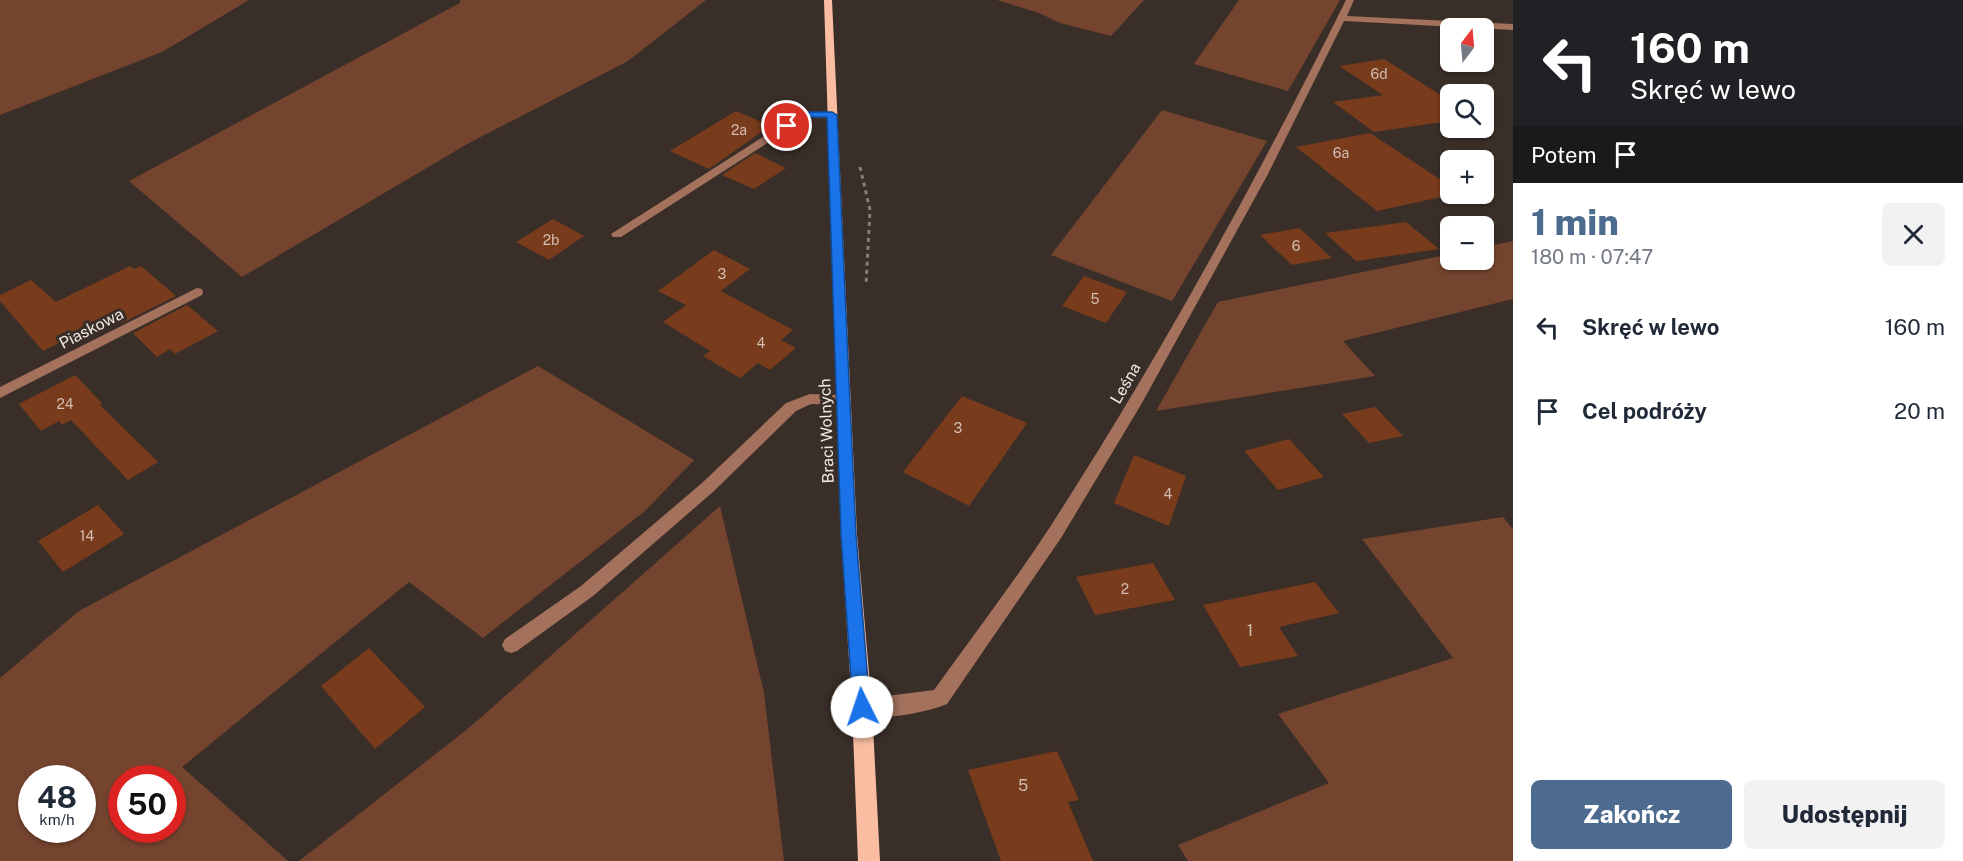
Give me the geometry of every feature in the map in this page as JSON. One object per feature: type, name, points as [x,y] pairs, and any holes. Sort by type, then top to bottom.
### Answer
[{"type":"main road","name":"Braci Wolnych","points":[[828,0],[849,535],[862,707],[869,861]]},
{"type":"street","name":"Leśna","points":[[862,707],[889,707],[940,698],[1055,533],[1143,389],[1261,176],[1350,0]]},
{"type":"street","points":[[1342,18],[1513,27]]},
{"type":"street","points":[[617,234],[806,114],[832,115]]},
{"type":"street","name":"Piaskowa","points":[[0,393],[197,292]]},
{"type":"street","points":[[511,645],[596,583],[708,487],[791,407],[810,399],[843,400]]},
{"type":"shaded area","points":[[0,0],[249,0],[162,52],[0,115]]},
{"type":"shaded area","points":[[460,0],[706,0],[628,61],[469,143],[242,277],[129,181],[460,3]]},
{"type":"shaded area","points":[[997,0],[1144,0],[1111,36],[1060,23],[1039,13]]},
{"type":"shaded area","points":[[1239,0],[1340,0],[1288,91],[1194,64]]},
{"type":"shaded area","points":[[1162,110],[1267,141],[1172,301],[1051,255]]},
{"type":"shaded area","points":[[1513,241],[1513,299],[1343,341],[1375,376],[1156,411],[1218,302],[1440,256],[1440,270],[1494,270],[1494,245]]},
{"type":"shaded area","points":[[538,366],[694,460],[645,511],[483,638],[409,582],[184,765],[108,765],[108,843],[186,843],[186,771],[288,861],[0,861],[0,678],[79,611]]},
{"type":"shaded area","points":[[720,506],[764,693],[784,861],[299,861],[470,727]]},
{"type":"shaded area","points":[[1503,517],[1513,529],[1513,861],[1188,861],[1178,845],[1329,783],[1278,714],[1453,658],[1362,539]]},
{"type":"building","points":[[1384,59],[1440,95],[1440,122],[1374,132],[1333,102],[1383,95],[1339,66]]},
{"type":"building","points":[[736,111],[770,126],[709,169],[670,151]]},
{"type":"building","points":[[1370,133],[1440,179],[1440,197],[1377,211],[1296,147]]},
{"type":"building","points":[[755,153],[786,168],[754,189],[722,175]]},
{"type":"building","points":[[553,219],[584,236],[549,260],[516,242]]},
{"type":"building","points":[[1406,222],[1439,249],[1356,261],[1325,233]]},
{"type":"building","points":[[1299,228],[1332,258],[1292,265],[1260,235]]},
{"type":"building","points":[[714,250],[750,269],[721,291],[793,330],[781,340],[796,348],[770,370],[758,363],[740,378],[703,356],[710,351],[663,322],[686,305],[658,291]]},
{"type":"building","points":[[130,266],[134,269],[141,266],[176,296],[122,323],[114,315],[43,351],[0,301],[0,295],[31,280],[56,302]]},
{"type":"building","points":[[1084,276],[1127,292],[1106,323],[1062,306]]},
{"type":"building","points":[[187,305],[218,331],[175,354],[170,349],[157,357],[133,333]]},
{"type":"building","points":[[75,375],[102,403],[100,405],[158,462],[128,480],[71,420],[62,425],[59,421],[41,431],[19,404]]},
{"type":"building","points":[[962,396],[1027,423],[969,506],[903,472]]},
{"type":"building","points":[[1375,407],[1403,436],[1369,443],[1342,414]]},
{"type":"building","points":[[1289,439],[1324,477],[1278,490],[1244,451]]},
{"type":"building","points":[[1134,455],[1186,476],[1169,526],[1114,503]]},
{"type":"building","points":[[98,505],[124,534],[63,572],[38,541]]},
{"type":"building","points":[[1153,563],[1175,600],[1095,615],[1076,577]]},
{"type":"building","points":[[1315,582],[1339,613],[1279,627],[1298,656],[1240,667],[1203,605]]},
{"type":"building","points":[[369,648],[425,707],[375,749],[321,686]]},
{"type":"building","points":[[1057,751],[1079,800],[1068,802],[1093,861],[1001,861],[968,770]]},
{"type":"route","points":[[787,126],[806,114],[832,115],[849,535],[862,707]]}]
